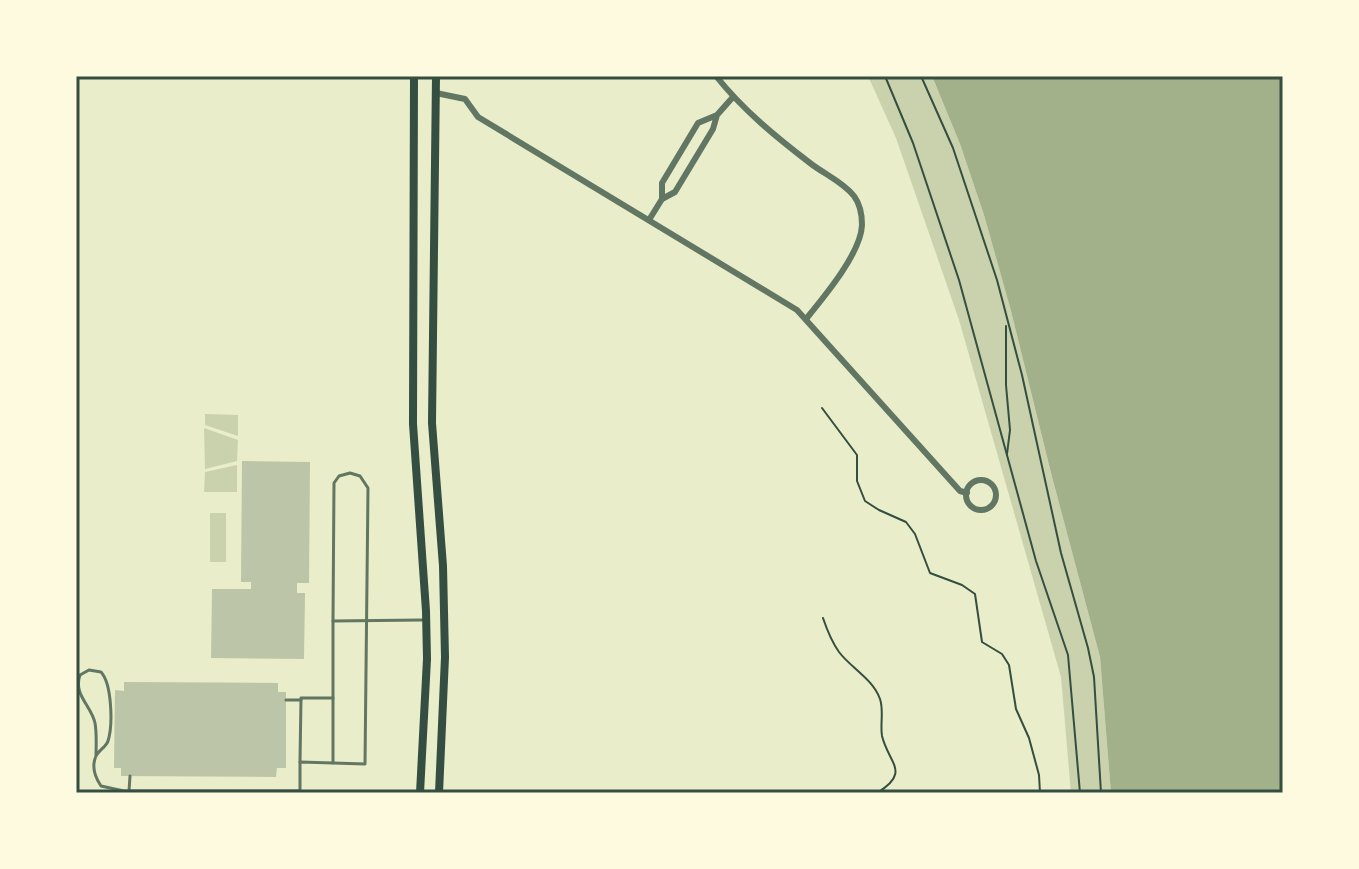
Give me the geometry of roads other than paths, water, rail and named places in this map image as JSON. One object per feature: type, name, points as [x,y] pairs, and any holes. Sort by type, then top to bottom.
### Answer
[{"type":"main road","points":[[414,76],[413,424],[426,620],[426,703],[420,793]]},
{"type":"main road","points":[[436,76],[432,423],[443,566],[445,657],[439,793]]},
{"type":"street","points":[[716,76],[733,97],[782,142],[849,191],[859,206],[862,226],[858,242],[806,319]]},
{"type":"street","points":[[436,93],[465,99],[478,117],[797,310],[949,480],[960,491],[967,493]]},
{"type":"street","points":[[662,199],[662,183],[698,123],[717,115],[733,97]]},
{"type":"street","points":[[649,220],[662,199],[675,192],[713,129],[717,115]]},
{"type":"street","points":[[984,480],[995,488],[996,497],[987,508],[977,509],[969,503],[967,493],[971,484],[984,480]]},
{"type":"lane","points":[[300,762],[365,764],[368,488],[360,476],[350,473],[339,476],[334,483],[333,763]]},
{"type":"lane","points":[[333,621],[426,620]]},
{"type":"lane","points":[[96,756],[108,742],[111,713],[108,679],[101,672],[89,670],[80,675],[77,685],[96,725],[94,775],[101,786],[129,791],[301,792],[301,700]]},
{"type":"lane","points":[[286,700],[333,698]]},
{"type":"lane","points":[[129,791],[130,776]]}]
